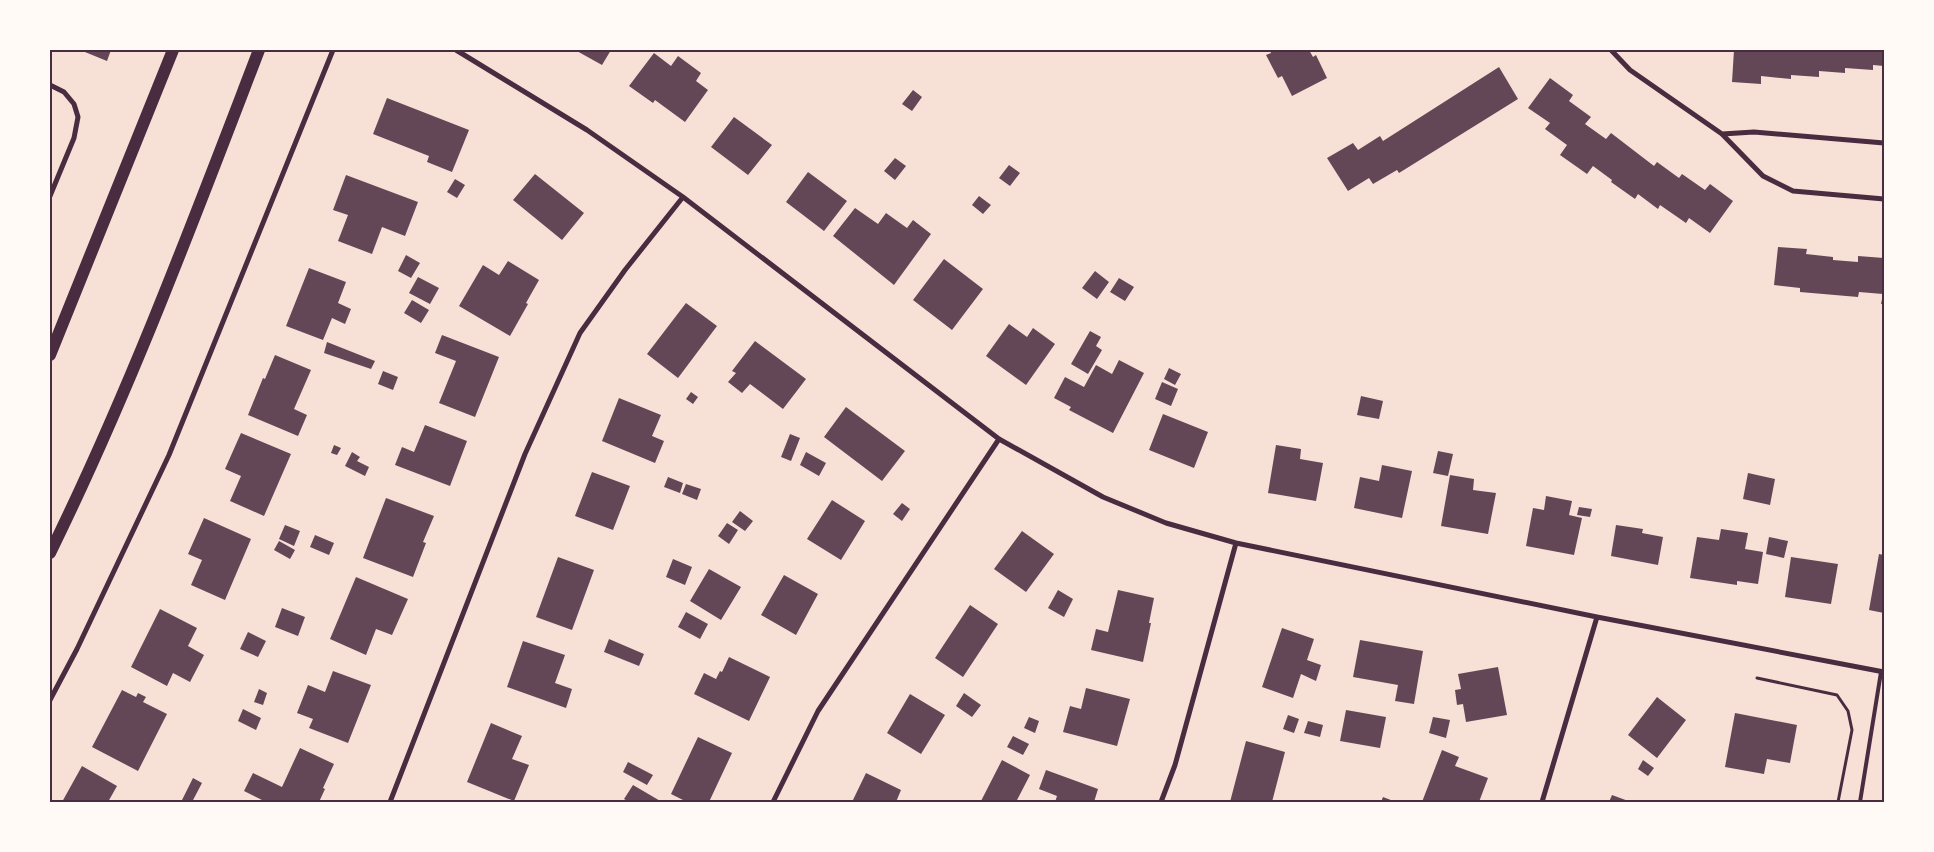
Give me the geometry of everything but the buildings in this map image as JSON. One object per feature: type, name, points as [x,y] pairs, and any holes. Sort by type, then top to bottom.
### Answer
[{"type":"main road","points":[[50,355],[173,50]]},
{"type":"main road","points":[[50,553],[112,418],[156,315],[260,50]]},
{"type":"street","points":[[50,700],[77,649],[170,455],[333,50]]},
{"type":"street","points":[[456,50],[587,130],[683,197],[999,439],[1102,497],[1166,523],[1236,543],[1882,672]]},
{"type":"street","points":[[1611,50],[1630,70],[1722,134],[1763,176],[1794,191],[1884,199]]},
{"type":"street","points":[[50,85],[64,92],[74,104],[78,117],[74,138],[50,196]]},
{"type":"street","points":[[1722,134],[1754,132],[1884,143]]},
{"type":"street","points":[[390,802],[526,454],[580,333],[625,270],[683,197]]},
{"type":"street","points":[[773,802],[818,711],[999,439]]},
{"type":"street","points":[[1161,802],[1175,764],[1236,543]]},
{"type":"street","points":[[1542,802],[1597,616]]},
{"type":"lane","points":[[1860,802],[1882,672]]},
{"type":"path","points":[[1757,678],[1837,695],[1848,711],[1852,730],[1838,802]]}]
